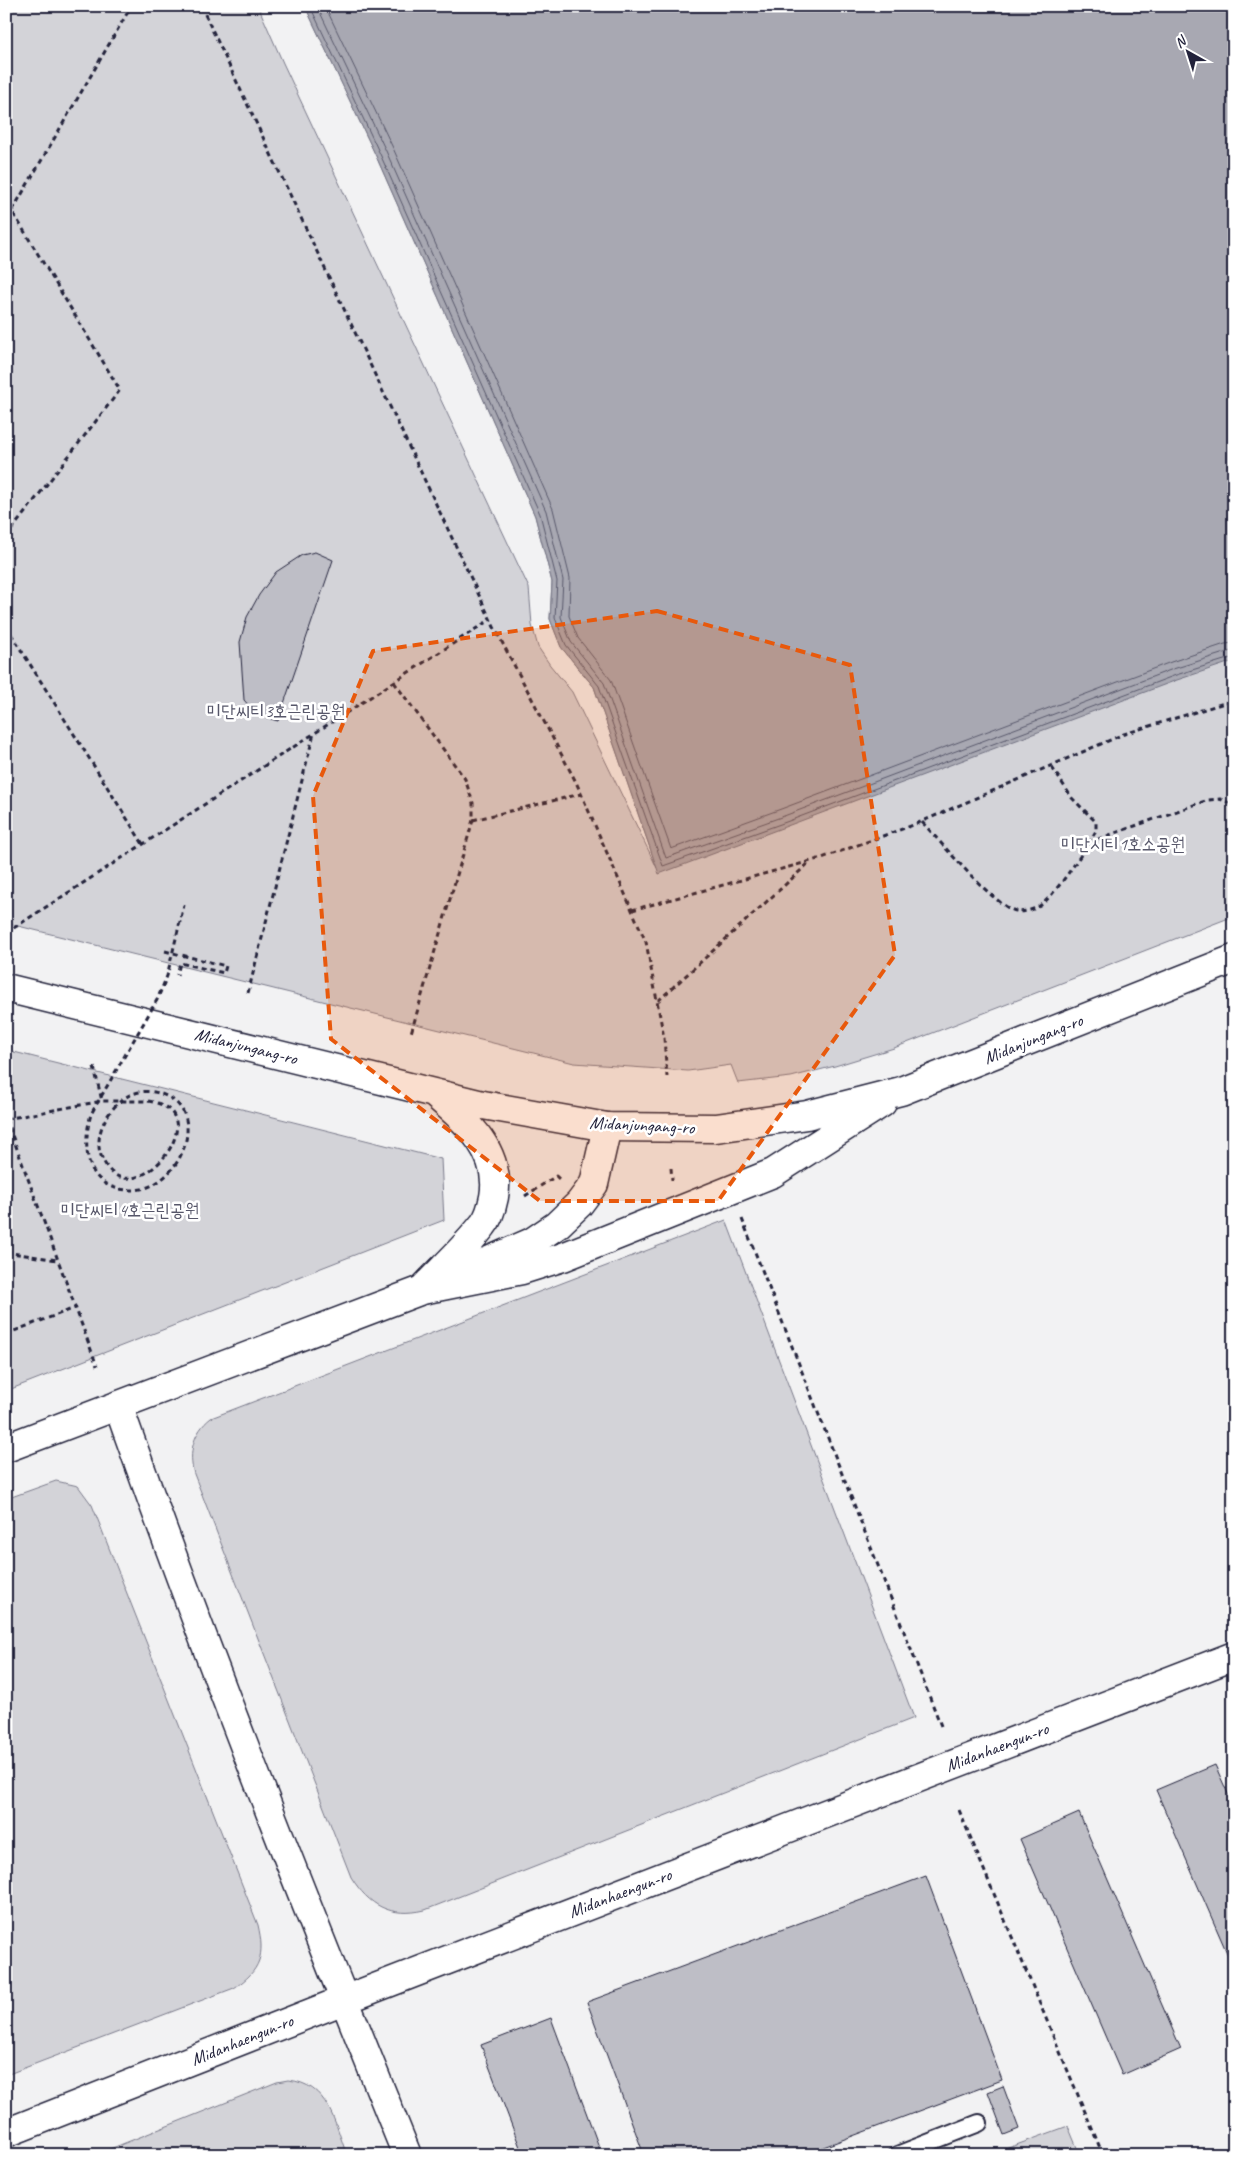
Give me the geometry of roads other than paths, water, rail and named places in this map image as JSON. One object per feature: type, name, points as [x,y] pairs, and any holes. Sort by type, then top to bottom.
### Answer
[{"type":"street","name":"Midanjungang-ro","points":[[6,988],[483,1105],[607,1127],[716,1128],[807,1115],[901,1091],[1234,959]]},
{"type":"street","points":[[422,1290],[522,1270],[554,1260],[773,1173],[901,1091]]},
{"type":"street","points":[[422,1290],[484,1224],[492,1206],[496,1186],[489,1154],[470,1125],[433,1092]]},
{"type":"street","points":[[6,1448],[422,1290],[532,1242],[557,1224],[579,1204],[594,1184],[607,1127]]},
{"type":"street","points":[[118,1404],[174,1561],[266,1802],[407,2155]]},
{"type":"street","name":"Midanhaengun-ro","points":[[6,2133],[344,2000],[1234,1656]]},
{"type":"lane","points":[[898,2155],[979,2123]]},
{"type":"water","points":[[305,6],[1234,6],[1234,661],[1177,680],[659,874],[594,687],[561,647],[550,619],[552,582],[535,516],[376,156]]},
{"type":"park label","name":"미단씨티3호근린공원","points":[[276,711]]},
{"type":"park label","name":"미단시티1호소공원","points":[[1123,844]]},
{"type":"park label","name":"미단씨티4호근린공원","points":[[130,1210]]}]
